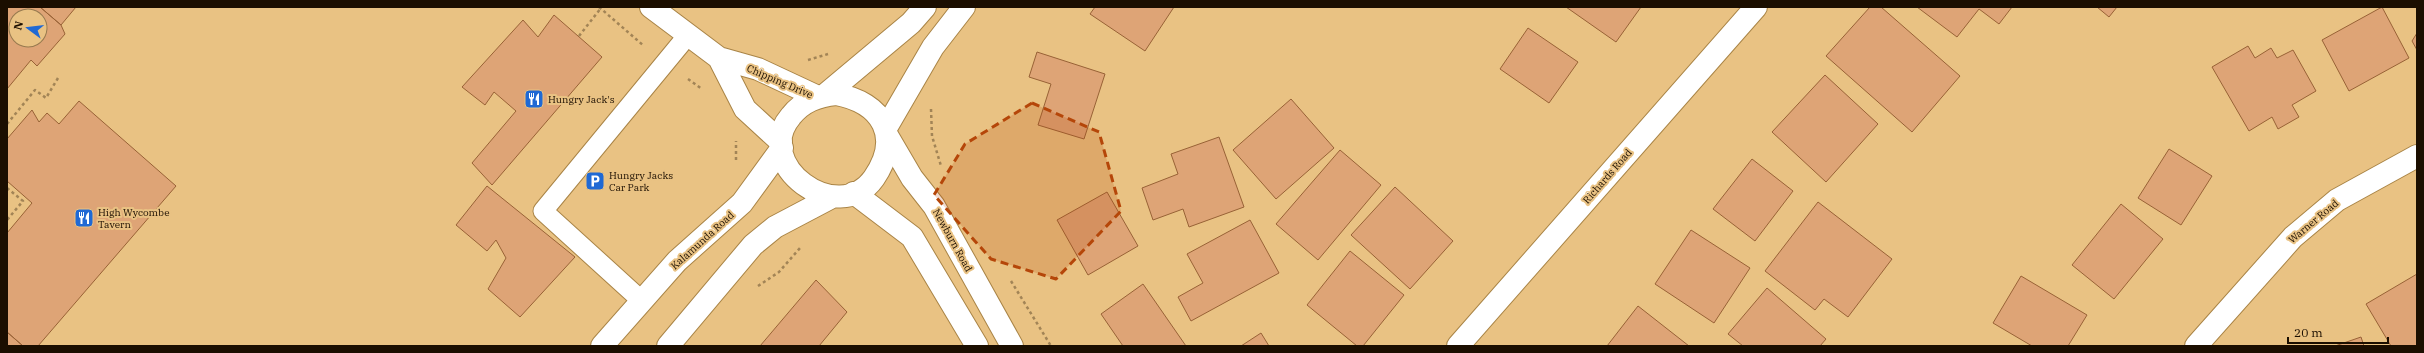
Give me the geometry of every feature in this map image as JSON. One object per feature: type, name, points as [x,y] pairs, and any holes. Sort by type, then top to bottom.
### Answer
[{"type":"street","name":"Chipping Drive","points":[[651,7],[719,58],[758,68],[822,96]]},
{"type":"street","name":"Kalamunda Road","points":[[602,346],[677,261],[742,203],[782,149],[787,120],[805,103],[822,96],[901,32],[925,7]]},
{"type":"street","points":[[668,346],[753,245],[775,227],[832,197],[854,193],[870,184],[878,171],[887,148],[887,132],[933,47],[964,7]]},
{"type":"street","name":"Richards Road","points":[[1458,346],[1756,7]]},
{"type":"street","name":"Chipping Drive","points":[[719,58],[745,109],[782,149]]},
{"type":"street","points":[[822,96],[847,96],[870,107],[887,132]]},
{"type":"street","name":"Newburn Road","points":[[887,132],[912,178],[934,206],[1012,346]]},
{"type":"street","points":[[782,149],[790,171],[802,184],[811,190],[832,197]]},
{"type":"street","name":"Warner Road","points":[[2196,346],[2293,237],[2337,200],[2417,156]]},
{"type":"street","points":[[854,193],[912,237],[977,346]]},
{"type":"lane","points":[[642,301],[543,211],[688,35]]},
{"type":"path","points":[[579,36],[600,8],[620,27],[706,93]]},
{"type":"path","points":[[804,61],[830,53]]},
{"type":"path","points":[[7,124],[35,90],[46,98],[58,78]]},
{"type":"path","points":[[932,105],[932,136],[939,162]]},
{"type":"path","points":[[734,138],[737,143],[737,157],[734,163]]},
{"type":"path","points":[[7,188],[23,201],[7,220]]},
{"type":"path","points":[[779,272],[803,244]]},
{"type":"highlighted area","points":[[1032,103],[1099,132],[1121,211],[1056,279],[991,259],[934,195],[965,144]]},
{"type":"building","points":[[7,7],[41,8],[8,8],[8,48],[48,48],[48,14],[61,25],[65,34],[37,66],[31,60],[7,89]]},
{"type":"building","points":[[40,7],[76,7],[61,25],[48,14],[48,8]]},
{"type":"building","points":[[1095,7],[1174,7],[1145,51],[1090,14]]},
{"type":"building","points":[[1566,7],[1641,7],[1616,42]]},
{"type":"building","points":[[1870,7],[1881,7],[1960,76],[1912,132],[1826,56]]},
{"type":"building","points":[[1917,7],[2012,7],[1999,24],[1979,9],[1957,37]]},
{"type":"building","points":[[2097,7],[2117,7],[2109,17]]},
{"type":"building","points":[[2382,7],[2409,58],[2349,91],[2322,40]]},
{"type":"building","name":"Hungry Jack's","points":[[554,15],[602,57],[492,185],[472,163],[516,111],[494,92],[485,105],[462,87],[523,20],[538,37]]},
{"type":"building","points":[[1528,28],[1578,62],[1549,103],[1500,69]]},
{"type":"building","points":[[2417,33],[2417,50],[2412,41]]},
{"type":"building","points":[[2248,46],[2255,58],[2271,48],[2277,58],[2293,50],[2316,91],[2292,105],[2299,117],[2278,129],[2272,117],[2249,131],[2212,67]]},
{"type":"building","points":[[1037,52],[1105,74],[1084,139],[1038,125],[1051,84],[1029,77]]},
{"type":"building","points":[[1825,75],[1878,124],[1826,182],[1772,132]]},
{"type":"building","points":[[1291,99],[1334,148],[1276,199],[1233,150]]},
{"type":"building","name":"High Wycombe Tavern","points":[[79,101],[176,186],[38,346],[23,346],[7,332],[7,233],[32,203],[7,181],[7,139],[32,110],[39,122],[47,113],[59,124]]},
{"type":"building","points":[[1219,137],[1244,207],[1189,227],[1183,209],[1153,220],[1142,188],[1178,174],[1171,154]]},
{"type":"building","points":[[2169,149],[2212,176],[2181,225],[2138,198]]},
{"type":"building","points":[[1340,150],[1381,185],[1318,260],[1276,224]]},
{"type":"building","points":[[1752,159],[1793,191],[1755,241],[1713,209]]},
{"type":"building","points":[[487,186],[575,257],[520,317],[488,289],[506,258],[496,240],[487,251],[456,225]]},
{"type":"building","points":[[1395,187],[1453,241],[1410,289],[1351,235]]},
{"type":"building","points":[[1107,192],[1138,246],[1088,275],[1057,220]]},
{"type":"building","points":[[1818,202],[1892,259],[1848,317],[1824,299],[1815,310],[1765,271]]},
{"type":"building","points":[[2121,204],[2163,239],[2114,299],[2072,265]]},
{"type":"building","points":[[1250,220],[1279,273],[1191,321],[1178,297],[1203,283],[1187,254]]},
{"type":"building","points":[[1691,230],[1750,268],[1714,323],[1655,284]]},
{"type":"building","points":[[1350,251],[1404,295],[1363,346],[1357,346],[1307,305]]},
{"type":"building","points":[[2417,274],[2417,346],[2391,346],[2366,304]]},
{"type":"building","points":[[2021,276],[2087,315],[2068,346],[2032,346],[1993,323]]},
{"type":"building","points":[[816,280],[847,312],[819,346],[760,346]]},
{"type":"building","points":[[1143,284],[1186,346],[1123,346],[1101,314]]},
{"type":"building","points":[[1767,288],[1826,339],[1820,346],[1743,346],[1728,334]]},
{"type":"building","points":[[1638,306],[1689,346],[1607,346]]},
{"type":"building","points":[[7,332],[23,346],[7,346]]},
{"type":"building","points":[[1261,333],[1269,346],[1241,346]]},
{"type":"building","points":[[2361,337],[2364,346],[2335,346]]},
{"type":"place","name":"Hungry Jack's","points":[[534,99]]},
{"type":"place","name":"Hungry Jacks Car Park","points":[[595,181]]},
{"type":"place","name":"High Wycombe Tavern","points":[[84,218]]}]
